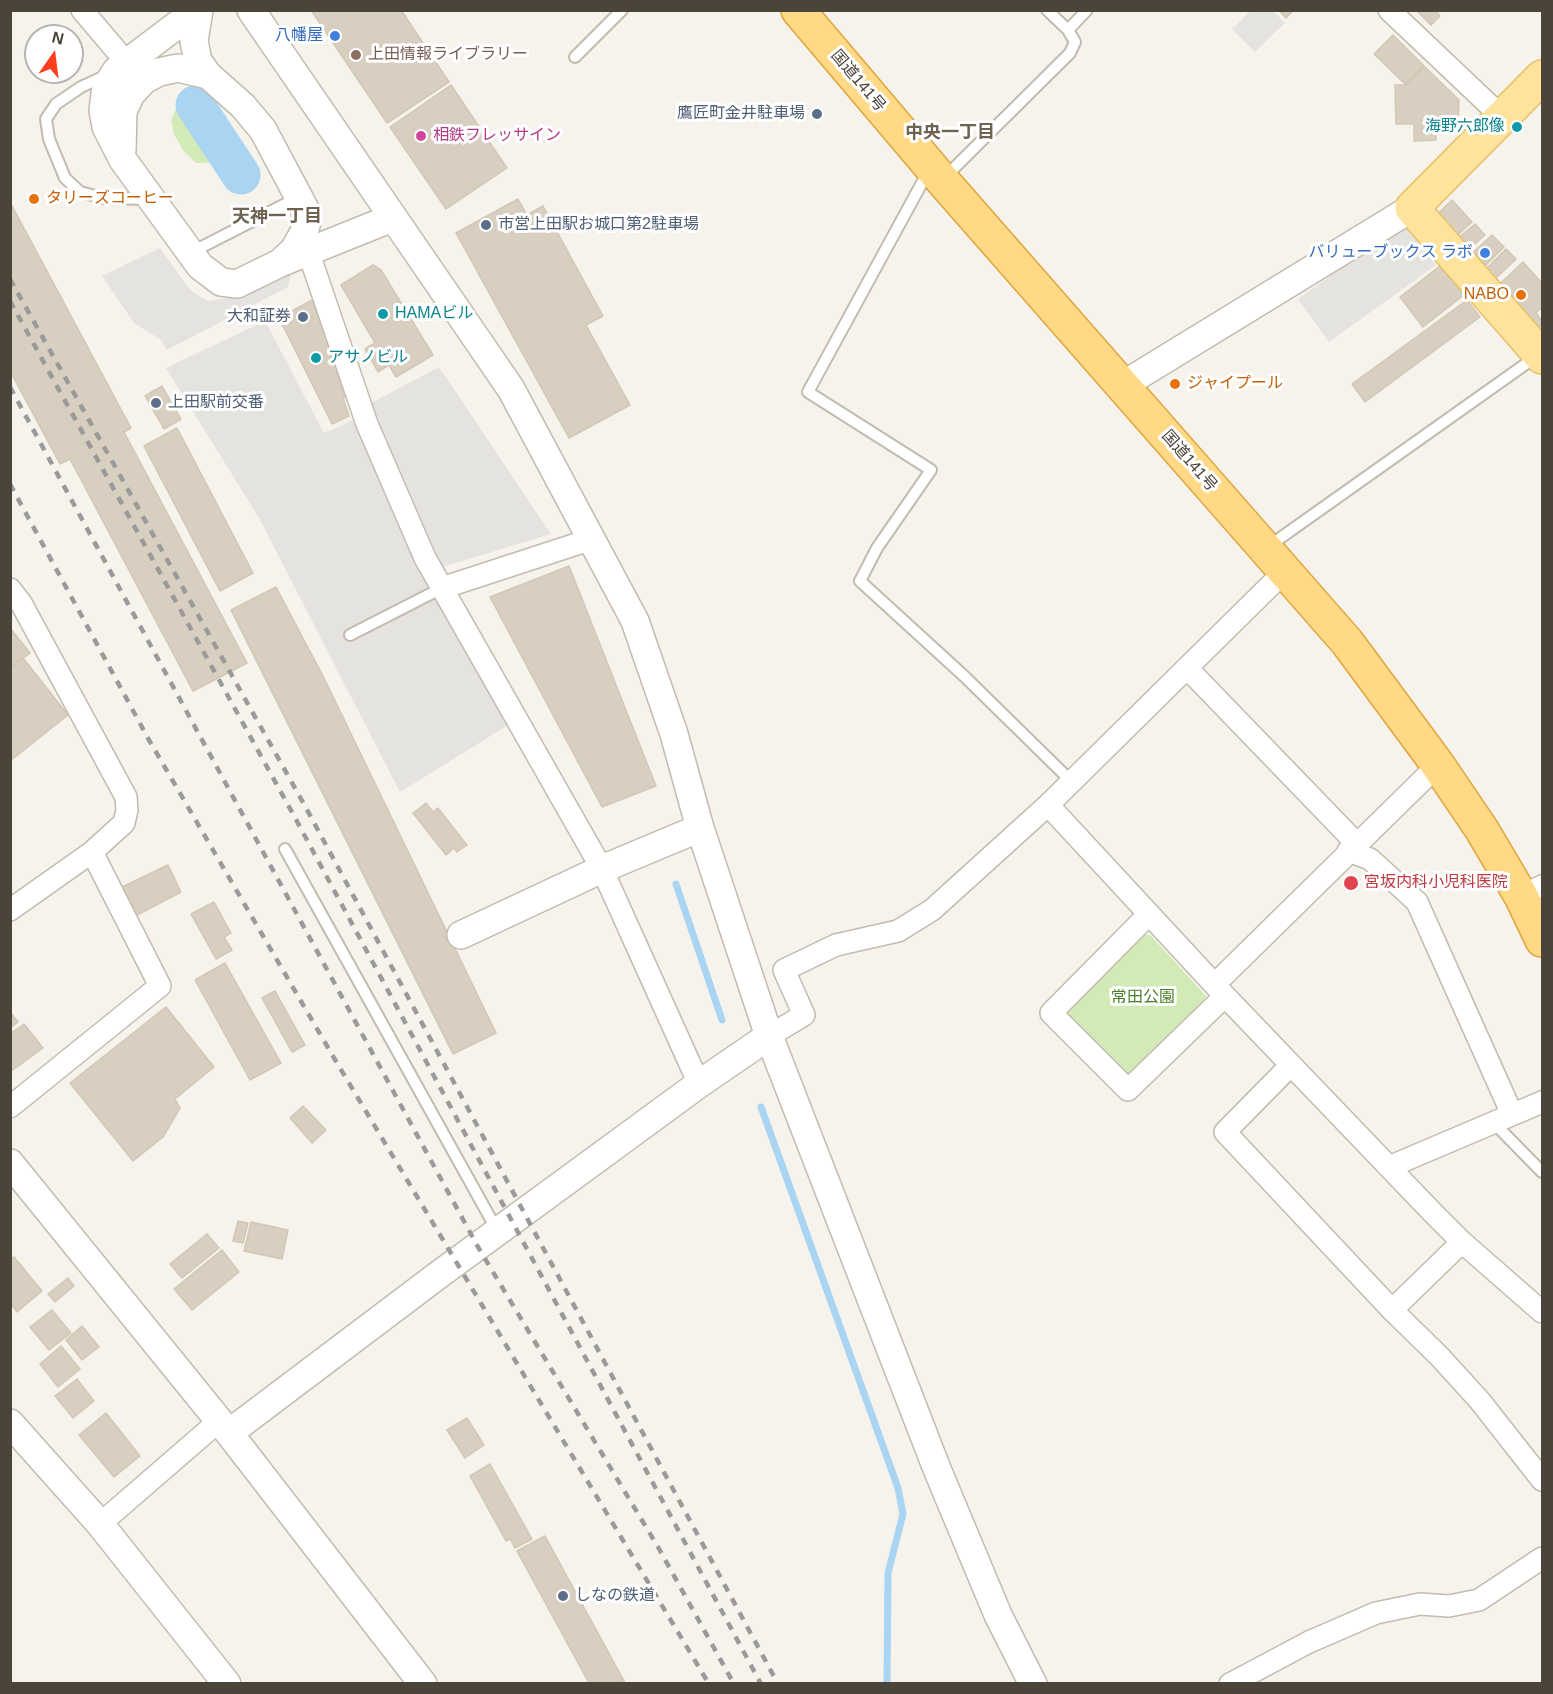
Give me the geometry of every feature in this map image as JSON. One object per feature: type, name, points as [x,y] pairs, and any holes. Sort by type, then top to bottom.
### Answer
[{"type":"highway","name":"国道141号","points":[[798,10],[936,174],[1347,642],[1532,891],[1542,940]]},
{"type":"main road","points":[[1541,356],[1412,208],[1542,77]]},
{"type":"street","points":[[82,10],[121,67]]},
{"type":"street","points":[[198,10],[121,67],[104,95],[103,118],[123,160],[207,274],[229,284],[248,280],[280,263],[392,218]]},
{"type":"street","points":[[198,10],[194,48],[198,61],[208,75],[255,118],[270,139],[310,216],[327,228],[340,232],[360,232]]},
{"type":"street","points":[[251,10],[511,389],[635,621],[674,734],[700,828],[769,1036],[937,1469],[998,1615],[1033,1683]]},
{"type":"street","points":[[1389,10],[1502,117]]},
{"type":"street","points":[[162,37],[182,37],[194,48]]},
{"type":"street","points":[[123,160],[121,121],[125,104],[138,86],[151,76],[170,69],[198,71],[208,75]]},
{"type":"street","points":[[280,263],[294,250],[304,232],[307,222],[302,202]]},
{"type":"street","points":[[1123,385],[1412,208]]},
{"type":"street","points":[[308,251],[367,424],[425,558],[602,869],[699,1084]]},
{"type":"street","points":[[442,588],[592,539]]},
{"type":"street","points":[[100,1524],[224,1427],[498,1232],[699,1084],[804,1015],[784,970],[836,945],[898,932],[923,916],[1048,805],[1188,668],[1275,560]]},
{"type":"street","points":[[10,589],[21,603],[126,797],[128,810],[124,823],[92,852],[14,901]]},
{"type":"street","points":[[1188,668],[1352,847],[1370,859],[1417,902],[1512,1114]]},
{"type":"street","points":[[1149,915],[1051,1013],[1128,1090],[1352,847],[1438,765]]},
{"type":"street","points":[[1048,805],[1291,1065],[1462,1242],[1542,1312]]},
{"type":"street","points":[[456,937],[602,869],[700,828]]},
{"type":"street","points":[[10,1107],[160,986],[92,852]]},
{"type":"street","points":[[1291,1065],[1225,1132],[1480,1401],[1542,1480]]},
{"type":"street","points":[[1389,1167],[1542,1102]]},
{"type":"street","points":[[10,1163],[224,1427],[423,1683]]},
{"type":"street","points":[[1392,1310],[1462,1242]]},
{"type":"street","points":[[10,1423],[100,1524],[227,1683]]},
{"type":"street","points":[[1230,1683],[1309,1642],[1376,1613],[1403,1606],[1449,1606],[1479,1600],[1542,1558]]},
{"type":"lane","points":[[575,57],[622,10]]},
{"type":"lane","points":[[1047,10],[1068,30],[1075,42],[1071,52],[936,174],[807,392],[931,470],[877,548],[860,581],[972,684],[1071,782]]},
{"type":"lane","points":[[1068,30],[1087,10]]},
{"type":"lane","points":[[121,67],[81,87],[56,104],[46,120],[49,139],[65,178],[80,192],[103,198],[150,199]]},
{"type":"lane","points":[[190,253],[302,202]]},
{"type":"lane","points":[[1275,560],[1541,356]]},
{"type":"lane","points":[[350,634],[442,588]]},
{"type":"lane","points":[[285,849],[498,1232]]},
{"type":"lane","points":[[1493,1122],[1542,1172]]},
{"type":"green space","points":[[190,105],[209,106],[224,118],[237,135],[239,153],[225,162],[196,163],[183,150],[174,134],[171,120],[175,111]]},
{"type":"green space","name":"常田公園","points":[[1138,935],[1150,935],[1206,996],[1204,1004],[1132,1075],[1122,1075],[1066,1016],[1067,1006]]},
{"type":"shaded area","points":[[1251,11],[1273,11],[1285,23],[1255,52],[1232,29]]},
{"type":"shaded area","points":[[1405,223],[1436,265],[1329,342],[1298,299]]},
{"type":"shaded area","points":[[160,248],[189,289],[207,301],[228,298],[292,270],[288,287],[167,350],[160,339],[134,323],[102,276]]},
{"type":"shaded area","points":[[265,321],[324,433],[354,420],[451,625],[510,724],[400,792],[259,518],[166,368]]},
{"type":"shaded area","points":[[439,367],[551,534],[442,567],[371,403]]},
{"type":"building","points":[[311,10],[401,10],[449,82],[387,123]]},
{"type":"building","points":[[1279,10],[1294,10],[1286,18]]},
{"type":"building","points":[[1435,10],[1440,16],[1431,25],[1418,12]]},
{"type":"building","points":[[1393,35],[1424,66],[1405,84],[1374,54]]},
{"type":"building","points":[[1424,66],[1459,100],[1458,120],[1436,119],[1436,140],[1414,141],[1414,124],[1396,124],[1395,85],[1406,85]]},
{"type":"building","points":[[451,85],[507,168],[446,209],[390,127]]},
{"type":"building","points":[[518,199],[527,215],[543,206],[603,316],[586,325],[630,405],[569,438],[456,233]]},
{"type":"building","points":[[1452,200],[1472,222],[1450,242],[1430,221]]},
{"type":"building","points":[[10,202],[131,428],[124,432],[247,663],[193,691],[70,459],[60,464],[10,371]]},
{"type":"building","points":[[1475,224],[1485,235],[1461,256],[1451,244]]},
{"type":"building","points":[[1492,235],[1504,247],[1479,272],[1466,259]]},
{"type":"building","points":[[1506,249],[1516,259],[1492,282],[1483,272]]},
{"type":"building","points":[[1523,262],[1542,283],[1542,307],[1536,313],[1542,321],[1542,341],[1491,292]]},
{"type":"building","name":"HAMAビル","points":[[373,265],[381,270],[433,355],[396,377],[389,365],[378,372],[365,349],[375,343],[341,285]]},
{"type":"building","points":[[1441,265],[1464,295],[1423,327],[1400,297]]},
{"type":"building","name":"アサノビル","points":[[314,299],[347,397],[343,398],[349,416],[332,424],[279,318]]},
{"type":"building","points":[[1467,300],[1480,317],[1365,402],[1352,384]]},
{"type":"building","points":[[162,386],[181,419],[164,429],[145,396]]},
{"type":"building","points":[[177,428],[253,573],[220,591],[144,446]]},
{"type":"building","points":[[569,566],[656,786],[602,807],[490,597]]},
{"type":"building","points":[[276,587],[323,676],[496,1033],[453,1054],[231,610]]},
{"type":"building","points":[[10,628],[30,653],[10,668]]},
{"type":"building","points":[[23,658],[68,715],[10,761],[10,668]]},
{"type":"building","points":[[426,803],[433,812],[438,808],[467,845],[457,852],[454,848],[446,855],[413,813]]},
{"type":"building","points":[[168,865],[181,892],[137,915],[122,887]]},
{"type":"building","points":[[214,902],[231,933],[224,937],[232,950],[216,959],[191,914]]},
{"type":"building","points":[[225,963],[281,1063],[250,1080],[195,980]]},
{"type":"building","points":[[275,991],[305,1045],[292,1052],[262,998]]},
{"type":"building","points":[[166,1007],[214,1067],[175,1099],[180,1108],[163,1137],[133,1161],[70,1083]]},
{"type":"building","points":[[10,1012],[18,1022],[10,1028]]},
{"type":"building","points":[[24,1024],[43,1048],[10,1072],[10,1034]]},
{"type":"building","points":[[303,1106],[326,1130],[312,1143],[290,1118]]},
{"type":"building","points":[[238,1221],[248,1223],[243,1243],[233,1241]]},
{"type":"building","points":[[251,1222],[288,1230],[282,1259],[244,1251]]},
{"type":"building","points":[[207,1234],[219,1248],[182,1278],[170,1264]]},
{"type":"building","points":[[222,1250],[239,1272],[192,1310],[174,1289]]},
{"type":"building","points":[[14,1257],[42,1291],[17,1312],[10,1303],[10,1260]]},
{"type":"building","points":[[68,1278],[74,1286],[55,1302],[48,1294]]},
{"type":"building","points":[[52,1310],[71,1333],[49,1350],[30,1327]]},
{"type":"building","points":[[82,1326],[99,1347],[82,1360],[66,1340]]},
{"type":"building","points":[[61,1346],[80,1369],[58,1387],[40,1364]]},
{"type":"building","points":[[77,1379],[94,1401],[73,1418],[55,1396]]},
{"type":"building","points":[[106,1413],[140,1456],[114,1477],[79,1435]]},
{"type":"building","points":[[467,1418],[484,1445],[465,1458],[447,1430]]},
{"type":"building","points":[[490,1464],[532,1539],[515,1548],[510,1539],[506,1541],[470,1476]]},
{"type":"building","points":[[545,1536],[625,1683],[589,1683],[517,1551]]},
{"type":"waterway","points":[[195,105],[241,175]]},
{"type":"waterway","points":[[676,884],[722,1020]]},
{"type":"waterway","points":[[761,1107],[898,1488],[903,1514],[888,1573],[887,1684]]},
{"type":"railway","points":[[10,279],[305,806],[778,1684]]},
{"type":"railway","points":[[10,301],[293,814],[761,1684]]},
{"type":"railway","points":[[10,387],[478,1247],[658,1547],[734,1684]]},
{"type":"railway","points":[[10,484],[149,740],[334,1058],[709,1684]]},
{"type":"place","name":"八幡屋","points":[[335,36]]},
{"type":"place","name":"上田情報ライブラリー","points":[[356,55]]},
{"type":"place","name":"鷹匠町金井駐車場","points":[[817,114]]},
{"type":"place","name":"海野六郎像","points":[[1517,127]]},
{"type":"place","name":"相鉄フレッサイン","points":[[421,136]]},
{"type":"place","name":"タリーズコーヒー","points":[[34,199]]},
{"type":"place","name":"市営上田駅お城口第2駐車場","points":[[486,225]]},
{"type":"place","name":"バリューブックス ラボ","points":[[1485,253]]},
{"type":"place","name":"NABO","points":[[1521,295]]},
{"type":"place","name":"HAMAビル","points":[[383,314]]},
{"type":"place","name":"大和証券","points":[[303,317]]},
{"type":"place","name":"アサノビル","points":[[316,358]]},
{"type":"place","name":"ジャイプール","points":[[1175,384]]},
{"type":"place","name":"上田駅前交番","points":[[156,403]]},
{"type":"place","name":"宮坂内科小児科医院","points":[[1351,883]]},
{"type":"place","name":"しなの鉄道","points":[[563,1596]]},
{"type":"district","name":"中央一丁目","points":[[950,133]]},
{"type":"district","name":"天神一丁目","points":[[277,217]]}]
